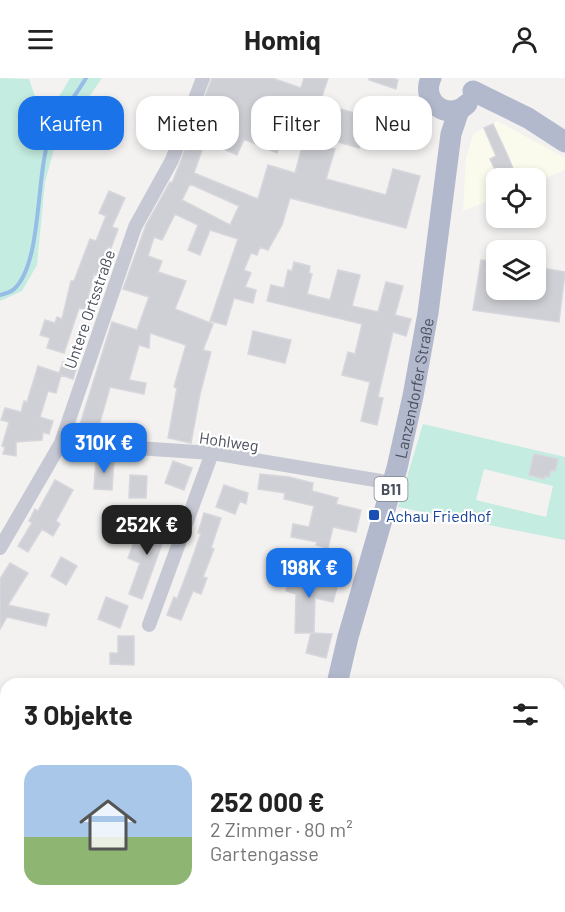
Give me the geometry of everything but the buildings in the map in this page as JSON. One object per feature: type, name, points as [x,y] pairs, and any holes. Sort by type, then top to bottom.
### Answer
[{"type":"main road","points":[[425,81],[430,99],[461,99],[522,127],[559,139]]},
{"type":"main road","name":"Lanzendorfer Straße","points":[[339,678],[348,637],[393,483],[413,396],[429,313],[442,191],[451,134],[461,99]]},
{"type":"street","name":"Untere Ortsstraße","points":[[0,548],[61,443],[135,227],[172,160],[203,78]]},
{"type":"street","name":"Hohlweg","points":[[61,443],[212,453],[393,483]]},
{"type":"street","points":[[149,625],[212,453]]},
{"type":"shaded area","points":[[497,121],[565,158],[565,170],[546,178],[546,168],[486,168],[486,202],[463,211],[466,159],[473,134]]},
{"type":"green space","points":[[0,78],[29,79],[35,96],[18,96],[18,150],[54,150],[45,182],[37,265],[22,291],[0,301]]},
{"type":"green space","points":[[70,78],[102,78],[90,96],[60,96]]},
{"type":"green space","points":[[423,424],[565,457],[565,540],[398,507]],"holes":[[[484,469],[553,486],[546,517],[476,500]]]},
{"type":"waterway","points":[[0,295],[13,290],[22,278],[29,262],[34,242],[44,157],[48,142],[60,118],[86,78]]},
{"type":"place","name":"Achau Friedhof","points":[[374,515]]}]
